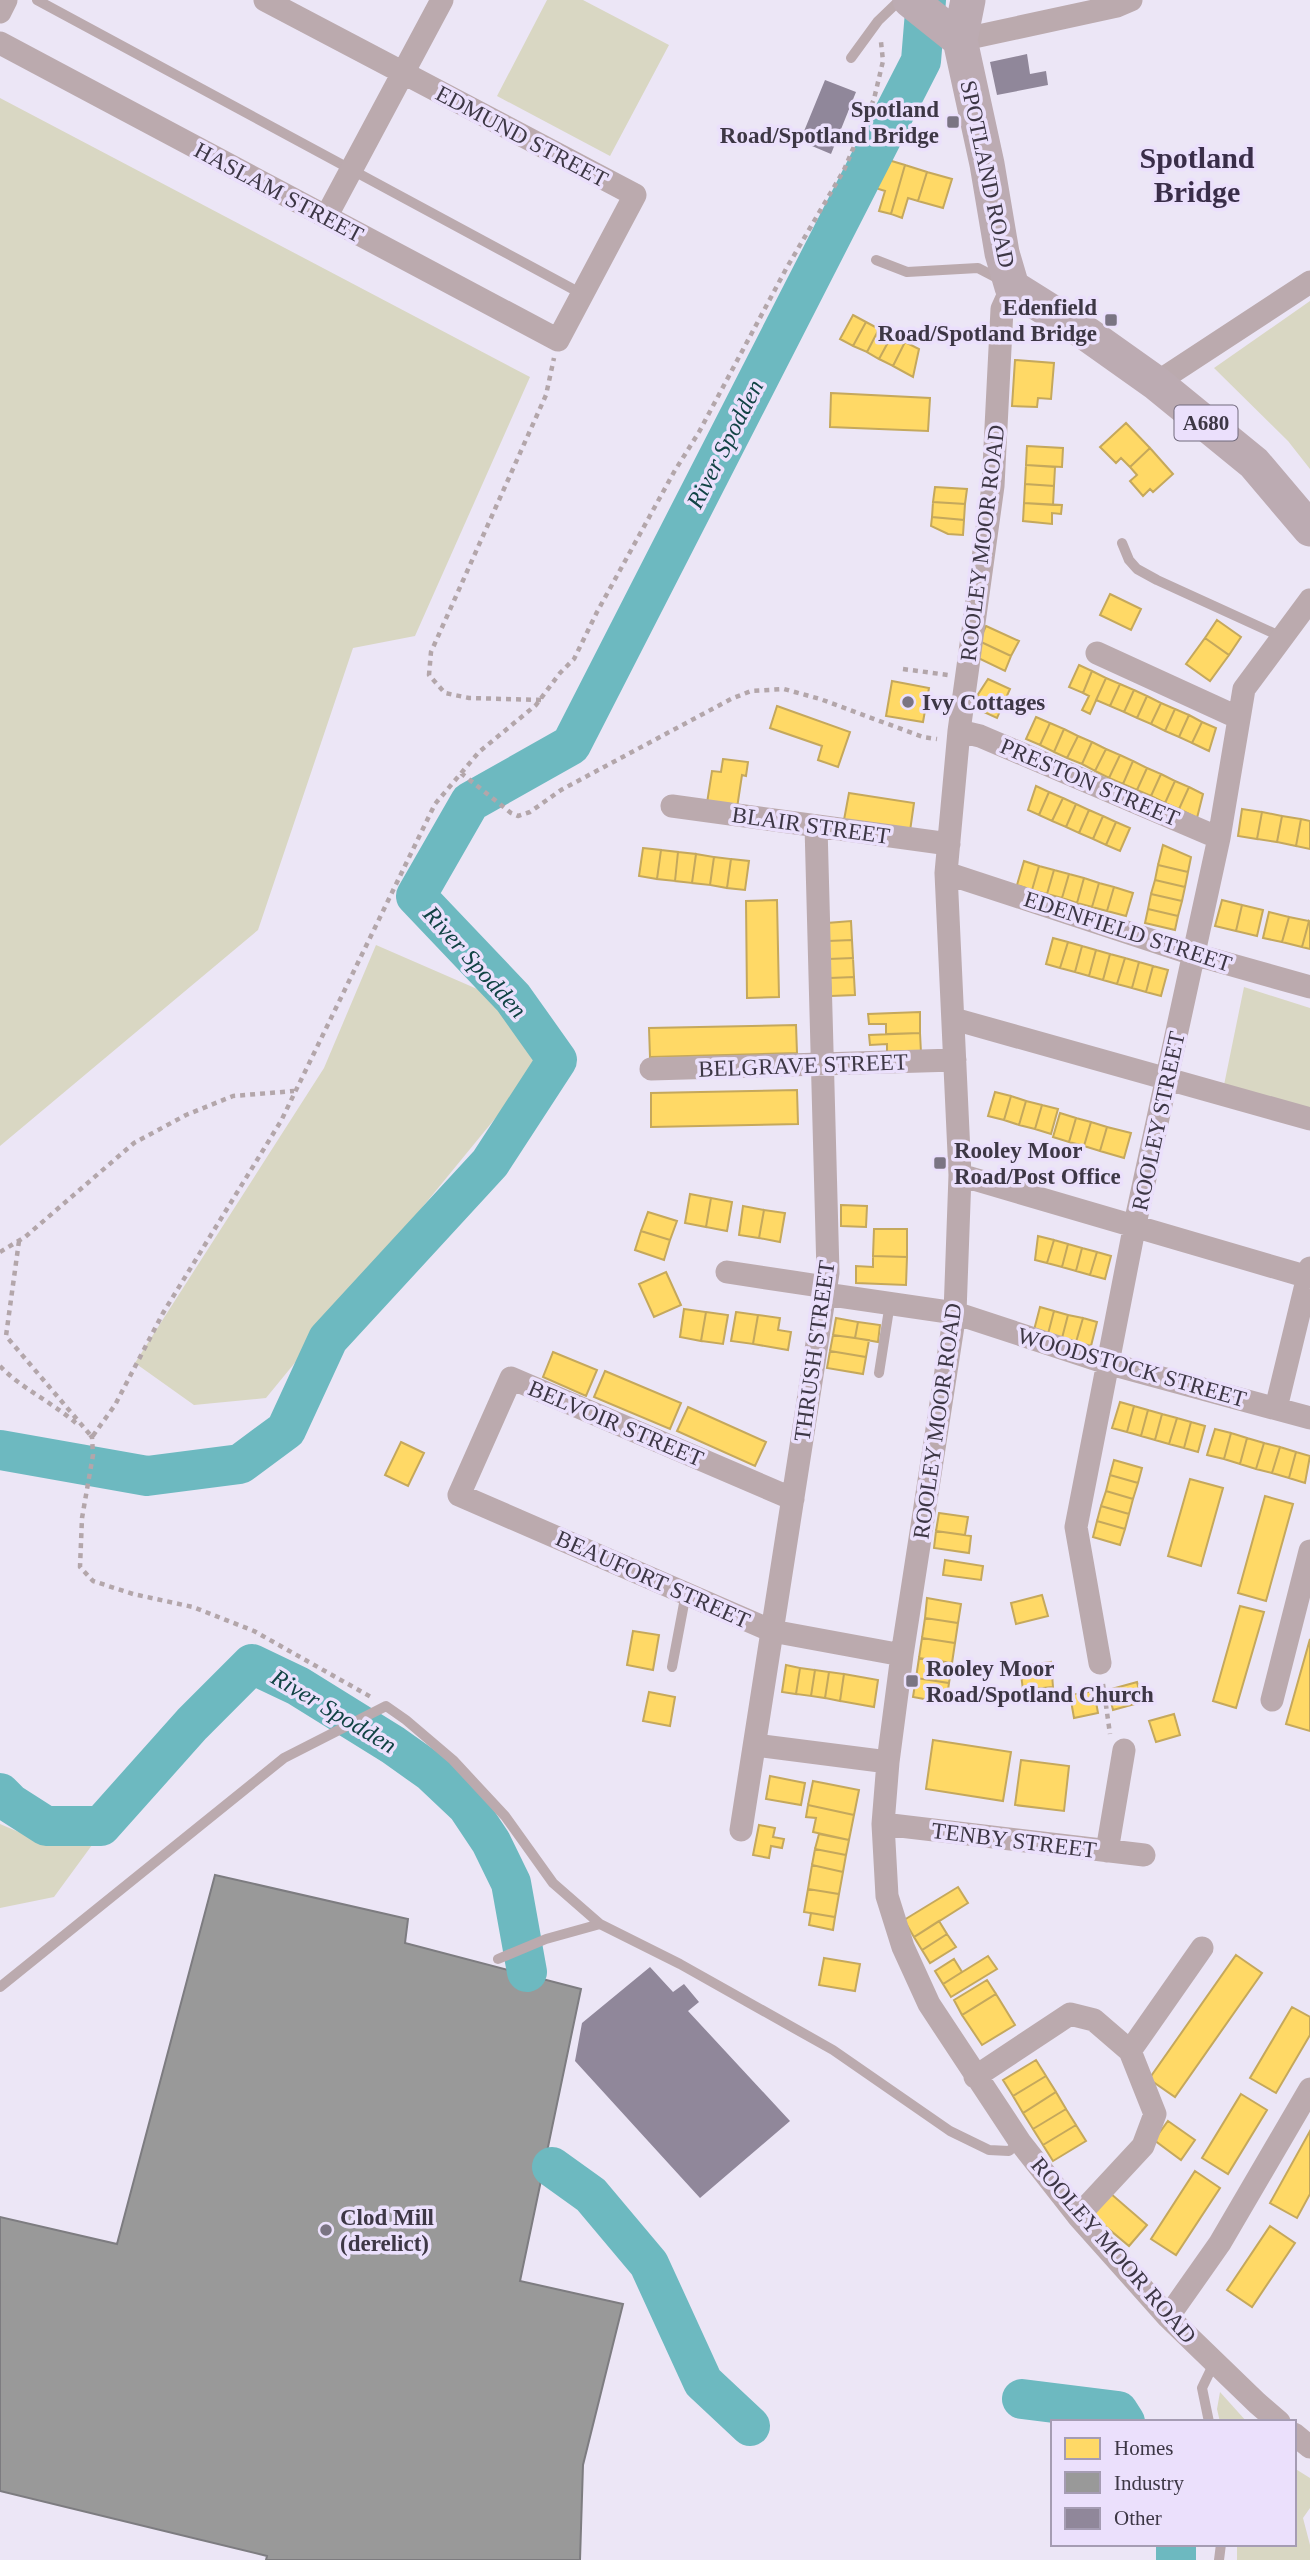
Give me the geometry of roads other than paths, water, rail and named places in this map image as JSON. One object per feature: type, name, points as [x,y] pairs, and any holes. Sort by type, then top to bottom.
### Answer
[{"type":"main road","points":[[910,0],[950,32],[968,0]]},
{"type":"main road","name":"SPOTLAND ROAD","points":[[950,32],[986,164],[1002,253],[1012,287]]},
{"type":"main road","name":"A680","points":[[1012,287],[1087,334],[1156,383],[1254,463],[1310,529]]},
{"type":"street","points":[[0,12],[6,0]]},
{"type":"street","name":"EDMUND STREET","points":[[265,0],[635,195],[558,340]]},
{"type":"street","points":[[326,217],[442,0]]},
{"type":"street","points":[[950,32],[1117,6],[1131,0]]},
{"type":"street","name":"HASLAM STREET","points":[[0,43],[558,340]]},
{"type":"street","points":[[1156,383],[1310,282]]},
{"type":"street","name":"ROOLEY MOOR ROAD","points":[[1012,287],[1002,309],[993,486],[966,678],[946,873],[960,1175],[955,1313],[888,1762],[883,1824],[887,1896],[903,1947],[929,2004],[1020,2142],[1078,2216],[1168,2317],[1277,2420]]},
{"type":"street","name":"ROOLEY STREET","points":[[1100,1663],[1076,1527],[1110,1364],[1135,1224],[1219,838],[1244,689],[1310,600]]},
{"type":"street","points":[[1097,653],[1239,718]]},
{"type":"street","name":"PRESTON STREET","points":[[959,736],[980,736],[1219,838]]},
{"type":"street","name":"BLAIR STREET","points":[[672,806],[949,845]]},
{"type":"street","name":"THRUSH STREET","points":[[741,1830],[828,1273],[816,826]]},
{"type":"street","name":"EDENFIELD STREET","points":[[946,873],[1193,954],[1310,987]]},
{"type":"street","points":[[954,1019],[1310,1119]]},
{"type":"street","name":"BELGRAVE STREET","points":[[651,1069],[955,1060]]},
{"type":"street","points":[[960,1175],[1309,1273],[1276,1408]]},
{"type":"street","name":"WOODSTOCK STREET","points":[[727,1272],[955,1313],[1110,1364],[1310,1418]]},
{"type":"street","name":"BELVOIR STREET","points":[[479,1449],[511,1378],[793,1499]]},
{"type":"street","name":"BEAUFORT STREET","points":[[479,1449],[459,1494],[772,1631],[902,1656]]},
{"type":"street","points":[[1272,1700],[1310,1550]]},
{"type":"street","points":[[755,1745],[888,1762]]},
{"type":"street","points":[[1107,1851],[1124,1750]]},
{"type":"street","name":"TENBY STREET","points":[[883,1824],[1144,1856]]},
{"type":"street","points":[[1130,2051],[1202,1948]]},
{"type":"street","points":[[975,2077],[1070,2014],[1094,2020],[1130,2051],[1155,2115],[1143,2146],[1078,2216]]},
{"type":"street","points":[[1168,2317],[1220,2243],[1310,2089]]},
{"type":"street","points":[[1296,2436],[1310,2447]]},
{"type":"lane","points":[[37,0],[582,293]]},
{"type":"lane","points":[[851,58],[878,21],[900,0]]},
{"type":"lane","points":[[876,260],[907,272],[978,268],[1012,287]]},
{"type":"lane","points":[[1122,542],[1129,560],[1137,569],[1282,637]]},
{"type":"lane","points":[[878,1373],[890,1303]]},
{"type":"lane","points":[[672,1667],[686,1593]]},
{"type":"lane","points":[[0,1987],[284,1758],[386,1706],[453,1760],[505,1816],[552,1883],[600,1924],[680,1964],[833,2050],[950,2131],[989,2150],[1009,2151],[1020,2142]]},
{"type":"lane","points":[[498,1959],[546,1939],[600,1924]]},
{"type":"lane","points":[[1209,2420],[1202,2388],[1215,2361]]},
{"type":"waterway","name":"River Spodden","points":[[0,1450],[147,1476],[240,1464],[286,1430],[328,1339],[490,1163],[557,1060],[513,998],[416,896],[470,802],[571,745],[921,61],[926,0]]},
{"type":"waterway","name":"River Spodden","points":[[0,1793],[10,1803],[46,1826],[101,1826],[192,1724],[252,1664],[298,1686],[393,1745],[431,1772],[467,1806],[491,1842],[511,1883],[527,1972]]},
{"type":"waterway","name":"River Spodden","points":[[552,2167],[591,2195],[649,2264],[703,2382],[750,2426]]},
{"type":"waterway","name":"River Spodden","points":[[1022,2399],[1118,2411],[1124,2420]]},
{"type":"waterway","name":"River Spodden","points":[[1176,2546],[1176,2560]]},
{"type":"place","name":"Spotland Road/Spotland Bridge","points":[[953,122]]},
{"type":"place","name":"Edenfield Road/Spotland Bridge","points":[[1111,320]]},
{"type":"place","name":"Ivy Cottages","points":[[908,702]]},
{"type":"place","name":"Rooley Moor Road/Post Office","points":[[940,1163]]},
{"type":"place","name":"Rooley Moor Road/Spotland Church","points":[[912,1681]]},
{"type":"place","name":"Clod Mill (derelict)","points":[[326,2230]]},
{"type":"district","name":"Spotland Bridge","points":[[1197,175]]}]
